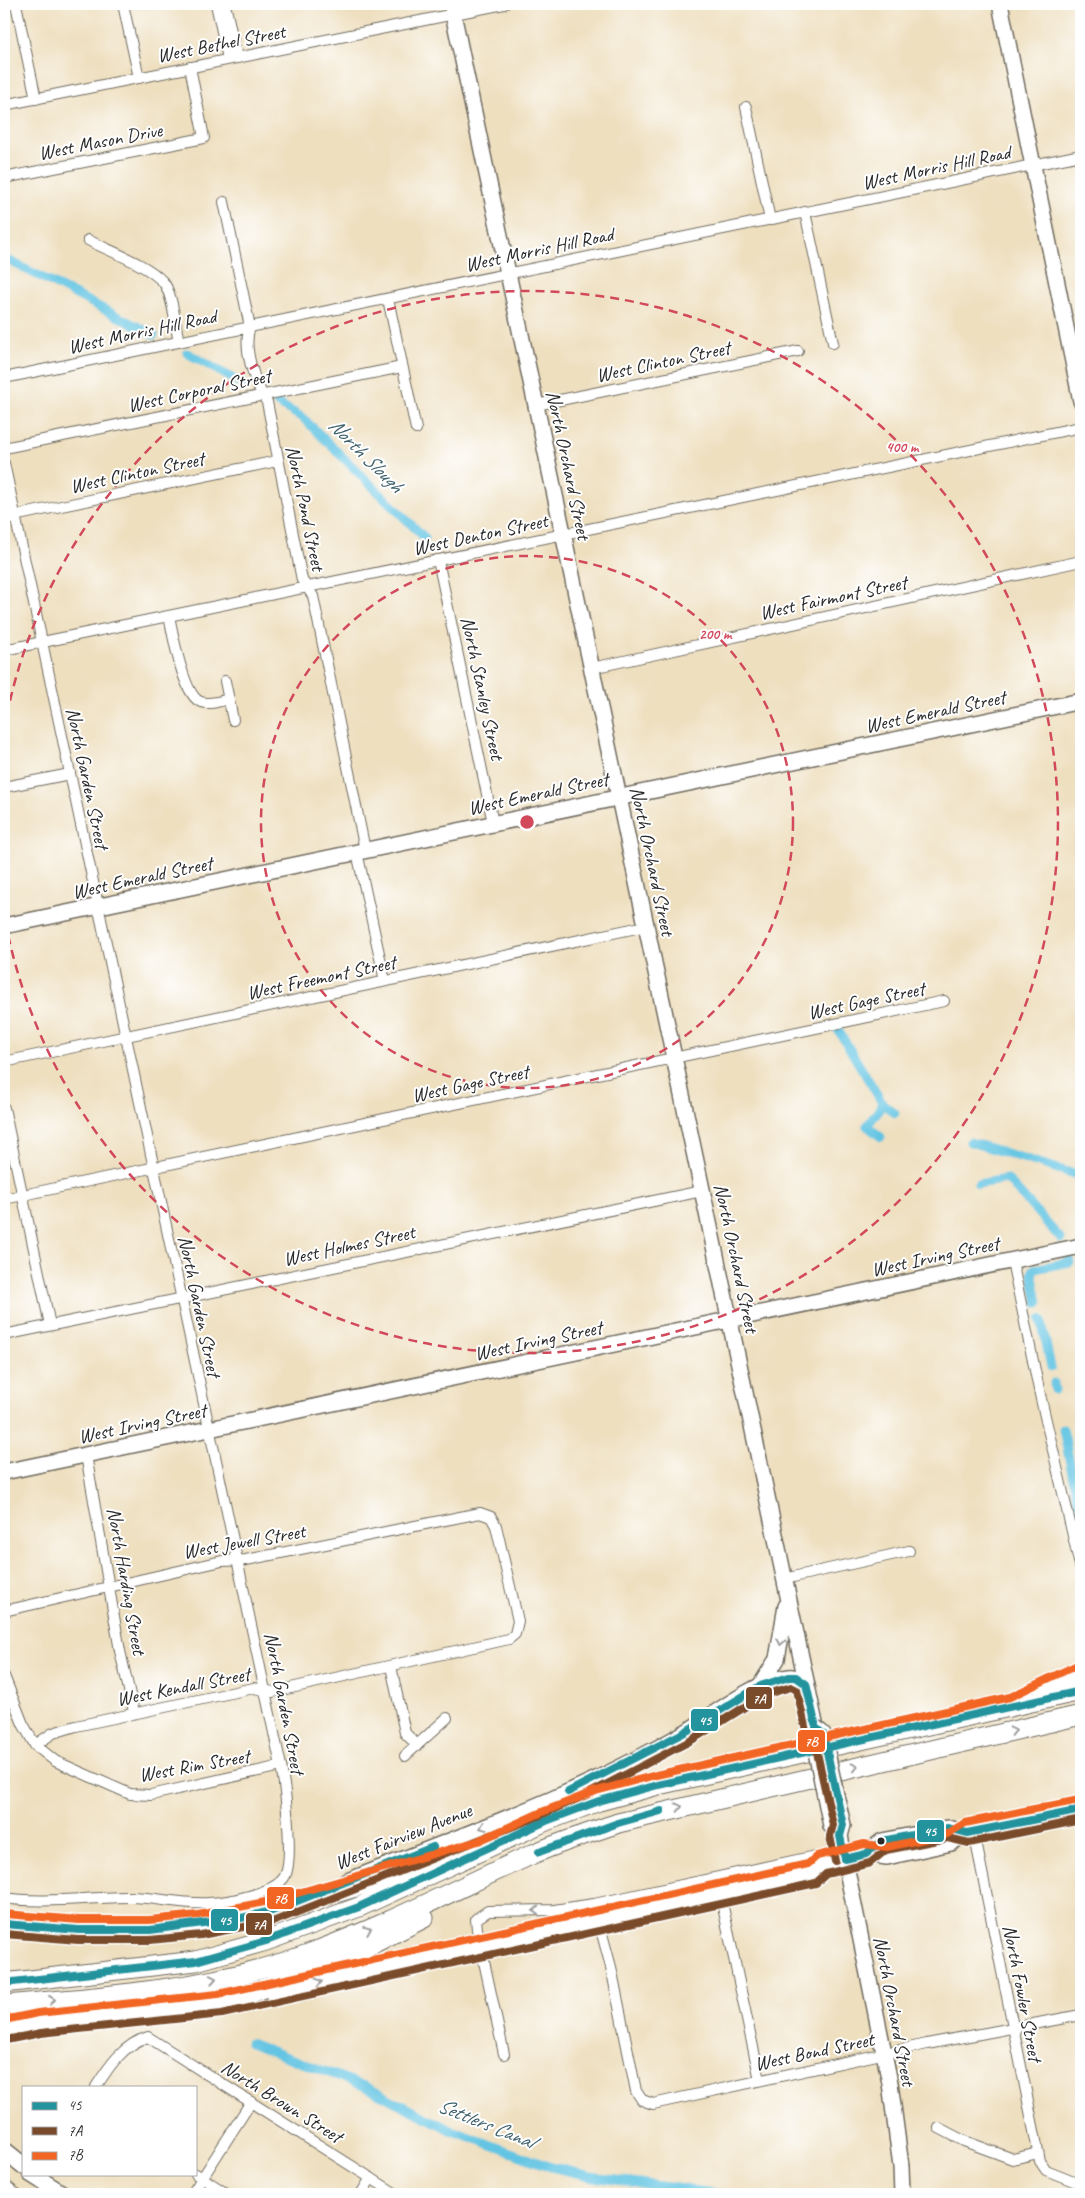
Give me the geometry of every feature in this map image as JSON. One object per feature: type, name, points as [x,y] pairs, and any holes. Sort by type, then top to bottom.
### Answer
[{"type":"highway","points":[[1014,1706],[1081,1674]]},
{"type":"highway","points":[[4,1983],[196,1961],[266,1941],[359,1907],[546,1821],[599,1801],[650,1787],[1081,1691]]},
{"type":"highway","points":[[4,2005],[166,1988],[222,1978],[307,1954],[387,1922],[533,1854],[618,1823],[1081,1715]]},
{"type":"highway","points":[[272,1912],[481,1850]]},
{"type":"highway","points":[[220,2004],[336,1962],[438,1911],[533,1854]]},
{"type":"main road","points":[[1000,4],[1081,401]]},
{"type":"main road","name":"North Orchard Street","points":[[452,9],[806,1684],[815,1725],[823,1734],[831,1795],[843,1825],[840,1836],[884,2055],[901,2166],[902,2194]]},
{"type":"main road","name":"West Emerald Street","points":[[4,926],[1081,701]]},
{"type":"main road","name":"West Irving Street","points":[[4,1472],[1081,1246]]},
{"type":"main road","points":[[760,1686],[777,1659],[786,1587]]},
{"type":"main road","points":[[760,1686],[789,1677],[796,1678],[806,1684]]},
{"type":"main road","name":"West Fairview Avenue","points":[[4,1924],[79,1930],[150,1930],[198,1925],[272,1912],[525,1811],[582,1786],[685,1732],[760,1686]]},
{"type":"main road","points":[[598,1919],[684,1890],[820,1865],[866,1854],[882,1841],[948,1828],[971,1833],[1081,1810]]},
{"type":"main road","points":[[4,2030],[39,2024],[220,2004],[598,1919],[814,1873],[820,1865]]},
{"type":"main road","points":[[4,2150],[22,2164]]},
{"type":"main road","points":[[4,2161],[22,2169]]},
{"type":"main road","points":[[35,2176],[63,2194]]},
{"type":"street","points":[[16,4],[36,99]]},
{"type":"street","points":[[123,4],[139,78]]},
{"type":"street","points":[[216,4],[233,58]]},
{"type":"street","points":[[226,4],[233,58]]},
{"type":"street","name":"West Bethel Street","points":[[4,105],[233,58],[452,9],[504,4]]},
{"type":"street","name":"West Mason Drive","points":[[4,178],[204,138],[190,67]]},
{"type":"street","points":[[746,107],[770,220]]},
{"type":"street","name":"West Morris Hill Road","points":[[4,378],[1081,154]]},
{"type":"street","name":"North Pond Street","points":[[224,202],[250,327],[246,336],[256,386],[267,402],[277,461],[302,580],[313,596],[386,981]]},
{"type":"street","points":[[805,212],[833,343]]},
{"type":"street","points":[[88,240],[148,270],[164,282],[169,296],[178,342]]},
{"type":"street","points":[[388,299],[416,429]]},
{"type":"street","name":"West Clinton Street","points":[[536,405],[798,350]]},
{"type":"street","name":"West Corporal Street","points":[[4,448],[402,367]]},
{"type":"street","name":"West Denton Street","points":[[4,650],[1081,428]]},
{"type":"street","name":"West Clinton Street","points":[[4,518],[277,461]]},
{"type":"street","name":"North Garden Street","points":[[4,463],[281,1766],[287,1816],[288,1865],[282,1881],[267,1891],[211,1903],[131,1897],[4,1898]]},
{"type":"street","name":"North Stanley Street","points":[[438,560],[493,823]]},
{"type":"street","name":"West Fairmont Street","points":[[592,668],[1081,561]]},
{"type":"street","points":[[169,616],[180,662],[193,696],[201,702],[211,703],[228,699]]},
{"type":"street","points":[[225,682],[233,720]]},
{"type":"street","points":[[4,787],[70,774]]},
{"type":"street","name":"West Freemont Street","points":[[4,1062],[646,926]]},
{"type":"street","name":"West Gage Street","points":[[4,1199],[944,1001]]},
{"type":"street","points":[[4,1108],[50,1325]]},
{"type":"street","name":"West Holmes Street","points":[[4,1334],[702,1191]]},
{"type":"street","points":[[1012,1261],[1041,1399],[1081,1570]]},
{"type":"street","name":"North Harding Street","points":[[86,1455],[120,1651],[134,1712]]},
{"type":"street","name":"West Jewell Street","points":[[4,1611],[222,1561],[238,1561],[480,1513],[492,1517],[496,1526],[518,1621],[515,1634]]},
{"type":"street","points":[[786,1587],[909,1551]]},
{"type":"street","name":"West Kendall Street","points":[[35,1745],[52,1733],[134,1712],[254,1688],[273,1692],[500,1642],[515,1634]]},
{"type":"street","points":[[391,1666],[406,1733],[417,1745]]},
{"type":"street","points":[[4,1676],[23,1724],[35,1745]]},
{"type":"street","points":[[405,1756],[448,1718]]},
{"type":"street","name":"West Rim Street","points":[[35,1745],[55,1761],[130,1794],[151,1795],[281,1766]]},
{"type":"street","name":"North Fowler Street","points":[[971,1833],[1039,2157]]},
{"type":"street","points":[[504,2054],[480,1946],[476,1919],[481,1913],[488,1911],[547,1911],[594,1904],[811,1856],[820,1865]]},
{"type":"street","points":[[720,1893],[760,2080]]},
{"type":"street","name":"West Bond Street","points":[[598,1919],[612,1967],[636,2091],[642,2100],[653,2104],[1081,2014]]},
{"type":"street","name":"North Brown Street","points":[[97,2086],[107,2069],[120,2055],[138,2040],[148,2037],[396,2194]]},
{"type":"street","points":[[192,2194],[199,2176],[251,2102]]},
{"type":"street","points":[[939,2128],[964,2142],[1012,2159],[1039,2157],[1046,2170],[1081,2184]]},
{"type":"street","points":[[199,2176],[227,2194]]},
{"type":"street","points":[[361,2194],[371,2178]]},
{"type":"street","points":[[4,2184],[16,2194]]},
{"type":"waterway","name":"North Slough","points":[[4,258],[154,335]]},
{"type":"waterway","name":"North Slough","points":[[187,353],[244,385]]},
{"type":"waterway","name":"North Slough","points":[[277,403],[303,418],[425,538]]},
{"type":"waterway","name":"North Slough","points":[[838,1030],[883,1104],[895,1113]]},
{"type":"waterway","points":[[881,1137],[867,1126],[883,1104]]},
{"type":"waterway","name":"North Slough","points":[[970,1142],[1081,1176]]},
{"type":"waterway","points":[[978,1184],[1007,1179],[1061,1239]]},
{"type":"waterway","points":[[1038,1303],[1032,1273],[1034,1269],[1070,1262],[1069,1258]]},
{"type":"waterway","points":[[1041,1319],[1051,1367]]},
{"type":"waterway","points":[[1054,1383],[1055,1390]]},
{"type":"waterway","points":[[1063,1429],[1081,1517]]},
{"type":"waterway","name":"Settlers Canal","points":[[250,2043],[364,2086],[451,2130],[551,2167],[600,2178],[721,2194]]},
{"type":"waterway","name":"Settlers Canal","points":[[867,2194],[894,2194]]},
{"type":"transit line","name":"7B","points":[[5,1914],[79,1920],[149,1920],[198,1915],[270,1901],[478,1841],[542,1812],[596,1791],[656,1775],[1010,1697],[1077,1665]]},
{"type":"transit line","name":"45","points":[[568,1792],[685,1732],[760,1686],[789,1677],[796,1677],[806,1684],[815,1723]]},
{"type":"transit line","name":"7A","points":[[4,1934],[78,1940],[150,1940],[201,1935],[275,1921],[529,1820],[586,1795],[690,1741],[764,1695],[791,1687],[797,1690],[806,1731],[814,1739],[833,1825],[830,1836],[835,1861]]},
{"type":"transit line","name":"45","points":[[4,1983],[196,1961],[266,1941],[359,1907],[546,1821],[599,1801],[658,1785],[1081,1691]]},
{"type":"transit line","name":"45","points":[[816,1728],[823,1734],[843,1825],[840,1836],[845,1859],[866,1854],[882,1841],[948,1828],[967,1833],[1081,1810]]},
{"type":"transit line","name":"7B","points":[[4,2020],[38,2013],[218,1994],[808,1864],[817,1856],[864,1844],[887,1847],[947,1834],[965,1823],[1079,1800]]},
{"type":"transit line","name":"45","points":[[539,1852],[618,1823],[661,1811]]},
{"type":"transit line","name":"7A","points":[[6,2040],[41,2033],[222,2014],[816,1883],[826,1874],[870,1863],[886,1850],[948,1838],[969,1843],[1081,1820]]},
{"type":"transit line","name":"45","points":[[4,1924],[79,1930],[150,1930],[241,1918],[272,1911],[433,1847]]}]
